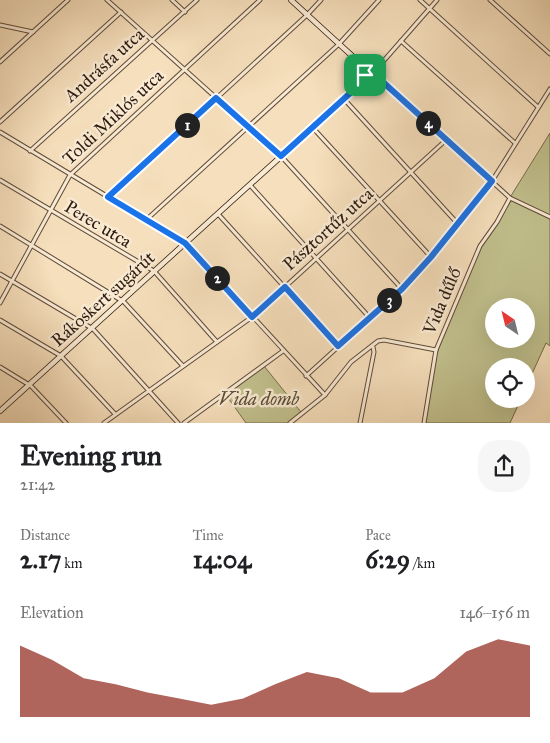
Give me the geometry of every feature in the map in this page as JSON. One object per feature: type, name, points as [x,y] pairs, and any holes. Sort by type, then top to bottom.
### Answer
[{"type":"street","points":[[0,62],[68,0]]},
{"type":"street","points":[[107,0],[281,156],[402,289]]},
{"type":"street","points":[[172,0],[185,12]]},
{"type":"street","name":"Andrásfa utca","points":[[30,151],[198,0]]},
{"type":"street","name":"Toldi Miklós utca","points":[[0,303],[70,175],[260,0]]},
{"type":"street","points":[[291,0],[361,64],[365,69],[365,75],[373,73],[437,0]]},
{"type":"street","points":[[108,197],[307,15],[321,0]]},
{"type":"street","points":[[146,220],[339,44],[379,0]]},
{"type":"street","points":[[420,0],[538,107]]},
{"type":"street","points":[[490,0],[550,54]]},
{"type":"street","points":[[0,122],[121,12]]},
{"type":"street","points":[[0,26],[34,32]]},
{"type":"street","points":[[401,41],[515,143]]},
{"type":"street","points":[[373,73],[510,198],[550,217]]},
{"type":"street","name":"Rákoskert sugárút","points":[[0,411],[362,83],[365,75]]},
{"type":"street","points":[[306,376],[402,289],[431,257],[492,181],[550,89]]},
{"type":"street","points":[[344,99],[458,224]]},
{"type":"street","points":[[313,128],[431,257]]},
{"type":"street","points":[[0,132],[185,243],[325,395]]},
{"type":"street","name":"Pásztortűz utca","points":[[104,423],[252,317],[446,140]]},
{"type":"street","name":"Perec utca","points":[[0,180],[154,271],[217,342]]},
{"type":"street","points":[[250,185],[370,318]]},
{"type":"street","name":"Vida dűlő","points":[[290,423],[325,395],[351,362],[373,347],[378,341],[384,340],[436,350],[480,246],[497,222],[510,198]]},
{"type":"street","points":[[218,214],[338,346]]},
{"type":"street","points":[[0,226],[122,300],[183,366]]},
{"type":"street","points":[[0,274],[92,328],[178,423]]},
{"type":"street","points":[[0,320],[61,356],[115,414]]},
{"type":"street","points":[[360,423],[374,352],[373,347]]},
{"type":"street","points":[[424,423],[436,350]]},
{"type":"street","points":[[184,423],[283,351]]},
{"type":"street","points":[[0,367],[30,384],[66,423]]},
{"type":"green space","points":[[550,133],[550,346],[546,343],[535,367],[535,358],[485,358],[485,408],[517,408],[510,423],[424,423],[437,353],[460,291],[482,246],[511,201],[509,199]]},
{"type":"green space","name":"Vida domb","points":[[264,366],[301,412],[288,423],[246,423],[226,395]]},
{"type":"route","points":[[373,73],[492,181],[431,257],[402,289],[338,346],[285,287],[252,317],[185,243],[108,197],[216,98],[281,156],[362,83],[365,75],[373,73]]}]
